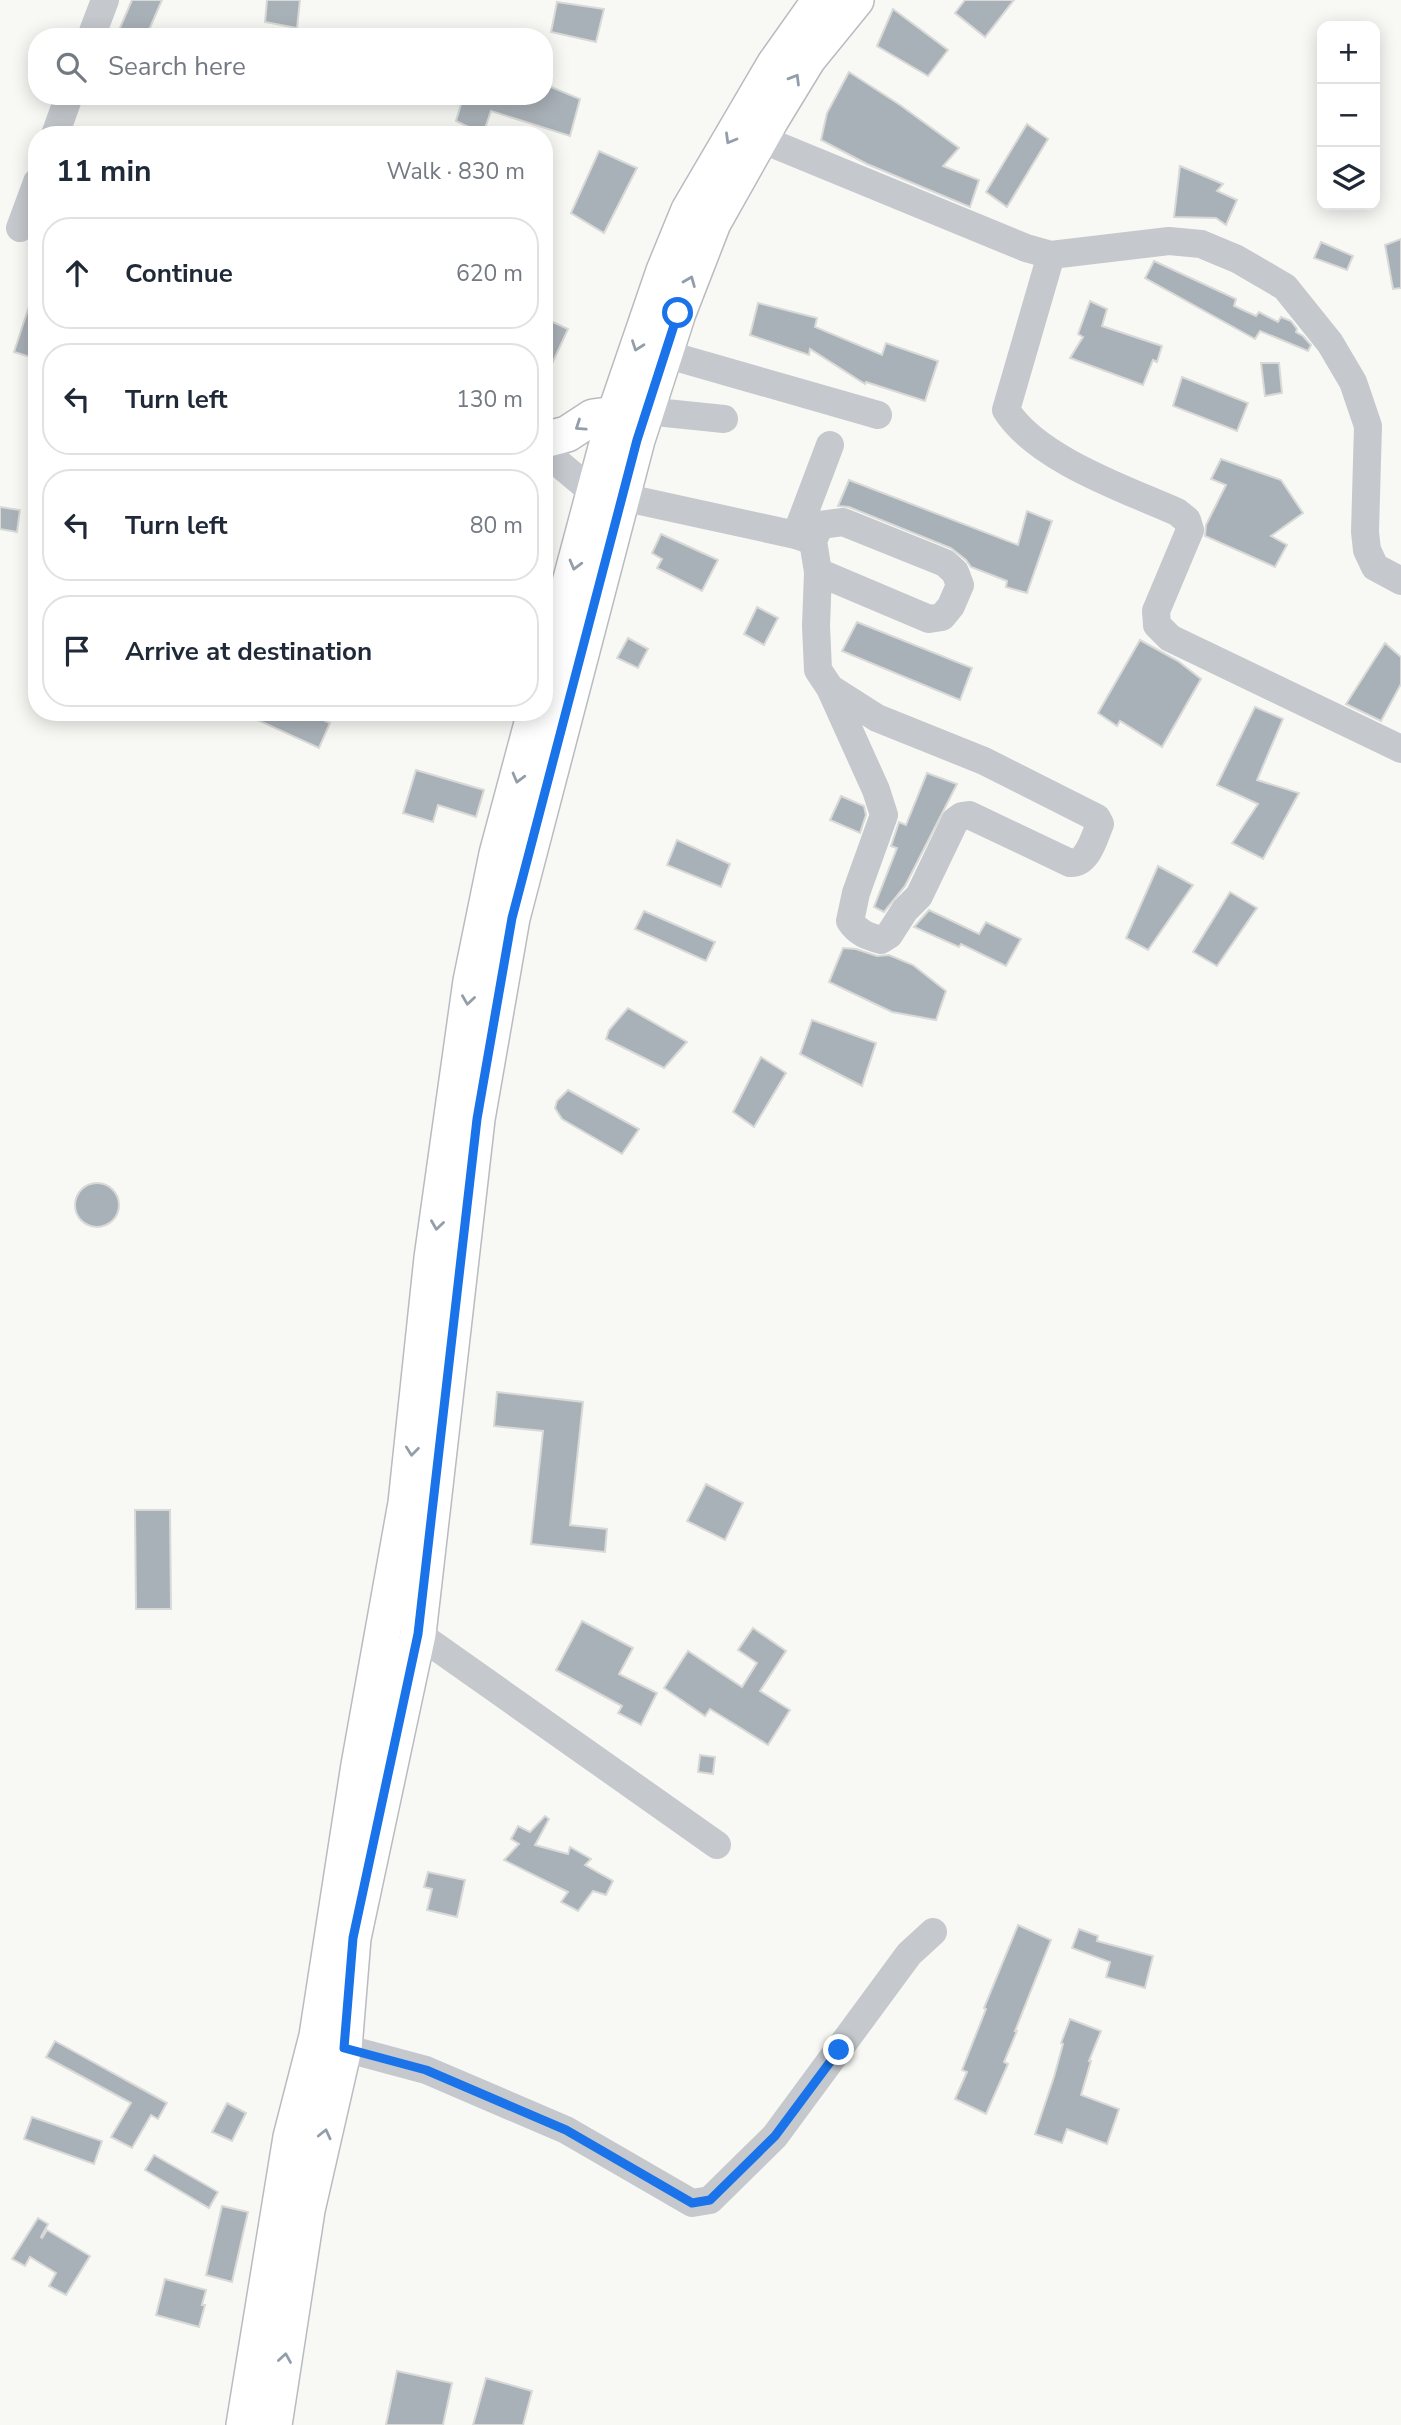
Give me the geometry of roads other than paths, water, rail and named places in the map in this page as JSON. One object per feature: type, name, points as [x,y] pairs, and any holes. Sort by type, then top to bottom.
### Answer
[{"type":"main road","points":[[244,2425],[291,2137],[330,2042],[418,1634],[477,1119],[512,918],[608,495],[631,413],[664,271],[689,210],[774,65],[820,0]]},
{"type":"main road","points":[[631,413],[664,354],[713,223],[807,59],[856,0]]},
{"type":"main road","points":[[553,438],[567,434],[593,417],[631,413]]},
{"type":"main road","points":[[553,654],[608,495]]},
{"type":"main road","points":[[274,2425],[330,2042],[359,1765],[406,1503],[432,1258],[471,981],[497,853],[534,721]]},
{"type":"street","points":[[94,28],[105,0]]},
{"type":"street","points":[[58,126],[66,105]]},
{"type":"street","points":[[761,139],[997,237],[1051,255],[1169,241],[1201,244],[1237,259],[1285,287],[1329,343],[1353,382],[1368,426],[1365,532],[1367,550],[1375,567],[1401,580]]},
{"type":"street","points":[[19,228],[28,205]]},
{"type":"street","points":[[1051,255],[1006,410],[1014,422],[1039,445],[1100,478],[1177,512],[1187,520],[1190,530],[1156,611],[1157,625],[1170,638],[1401,749]]},
{"type":"street","points":[[664,354],[878,415]]},
{"type":"street","points":[[631,413],[724,419]]},
{"type":"street","points":[[830,445],[804,538],[818,572],[818,670],[830,688],[876,790],[884,815],[856,893],[850,921],[855,929],[866,936],[881,940],[889,935],[905,910],[919,896],[955,821],[962,816],[969,815],[1070,863],[1078,864],[1083,859],[1100,824],[1097,818],[984,761],[877,718],[830,688]]},
{"type":"street","points":[[553,457],[608,495],[804,538]]},
{"type":"street","points":[[804,538],[820,525],[843,522],[945,563],[955,572],[960,585],[951,606],[942,617],[929,620],[818,572]]},
{"type":"street","points":[[418,1634],[717,1845]]},
{"type":"street","points":[[330,2042],[426,2070],[566,2130],[692,2203],[710,2200],[775,2136],[909,1954],[933,1931]]}]
